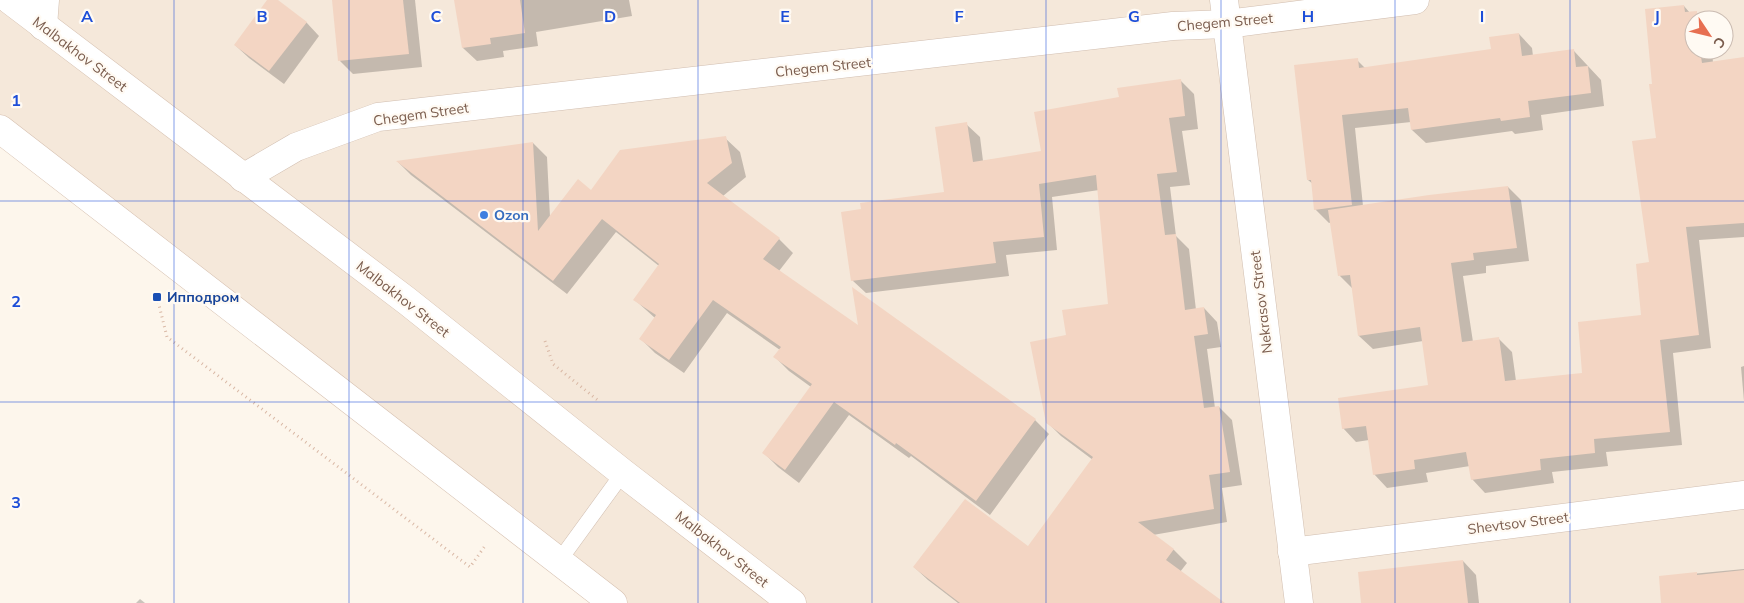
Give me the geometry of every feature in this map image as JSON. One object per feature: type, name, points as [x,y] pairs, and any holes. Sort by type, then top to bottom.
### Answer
[{"type":"street","name":"Malbakhov Street","points":[[10,0],[44,13],[243,178],[407,302],[623,473],[792,603]]},
{"type":"street","name":"Chegem Street","points":[[243,178],[296,147],[378,117],[1173,26],[1226,12],[1415,0]]},
{"type":"street","name":"Nekrasov Street","points":[[1226,12],[1299,603]]},
{"type":"street","points":[[0,129],[613,603]]},
{"type":"street","name":"Shevtsov Street","points":[[1292,552],[1744,495]]},
{"type":"lane","points":[[559,560],[623,473]]},
{"type":"path","points":[[157,297],[168,337],[470,567],[490,540]]},
{"type":"path","points":[[545,341],[553,364],[600,402]]},
{"type":"shaded area","points":[[0,0],[1744,0],[1744,603],[613,603],[0,129]]},
{"type":"building","points":[[267,0],[278,0],[307,22],[269,71],[234,45]]},
{"type":"building","points":[[332,0],[403,0],[409,54],[338,61]]},
{"type":"building","points":[[454,0],[520,0],[525,33],[490,38],[491,44],[462,48]]},
{"type":"building","points":[[1684,5],[1684,60],[1702,60],[1702,63],[1734,60],[1734,58],[1744,57],[1744,223],[1686,227],[1699,335],[1660,340],[1670,432],[1594,439],[1595,453],[1540,459],[1541,470],[1471,480],[1466,452],[1414,460],[1415,469],[1373,475],[1366,426],[1342,429],[1338,398],[1428,385],[1420,327],[1358,336],[1350,275],[1338,276],[1328,210],[1429,195],[1508,186],[1517,248],[1473,253],[1474,260],[1451,263],[1462,342],[1499,337],[1505,381],[1582,373],[1578,322],[1641,315],[1636,264],[1649,262],[1632,141],[1656,138],[1649,84],[1652,84],[1645,9]]},
{"type":"building","points":[[1519,33],[1522,56],[1574,49],[1576,67],[1588,66],[1591,93],[1528,101],[1530,117],[1501,121],[1500,118],[1411,130],[1408,108],[1342,115],[1352,205],[1314,210],[1311,180],[1307,180],[1294,65],[1358,58],[1359,68],[1491,49],[1489,37]]},
{"type":"building","points":[[1181,79],[1185,116],[1169,118],[1177,172],[1157,174],[1165,235],[1176,234],[1185,310],[1204,307],[1208,334],[1194,336],[1204,408],[1219,406],[1230,472],[1209,475],[1214,509],[1138,522],[1174,549],[1166,560],[1225,603],[960,603],[913,567],[965,499],[1028,546],[1093,457],[1046,423],[1030,342],[1066,335],[1062,310],[1108,304],[1096,175],[1039,184],[1044,237],[993,242],[996,263],[851,281],[841,212],[861,209],[860,203],[944,192],[935,127],[967,122],[973,162],[1041,151],[1034,112],[1119,97],[1117,88]]},
{"type":"building","points":[[726,136],[732,163],[707,183],[780,238],[763,259],[858,325],[852,287],[1036,419],[976,501],[896,443],[895,445],[834,402],[785,470],[762,453],[812,384],[773,357],[781,347],[713,300],[669,360],[639,339],[656,315],[633,300],[659,264],[602,219],[553,281],[396,161],[533,142],[538,231],[578,179],[591,190],[620,150]]},
{"type":"building","points":[[1463,560],[1468,603],[1361,603],[1358,572]]},
{"type":"building","points":[[1744,570],[1744,603],[1661,603],[1659,576],[1697,572],[1697,575]]},
{"type":"place","name":"Ozon","points":[[484,215]]},
{"type":"place","name":"Ипподром","points":[[157,297]]}]
